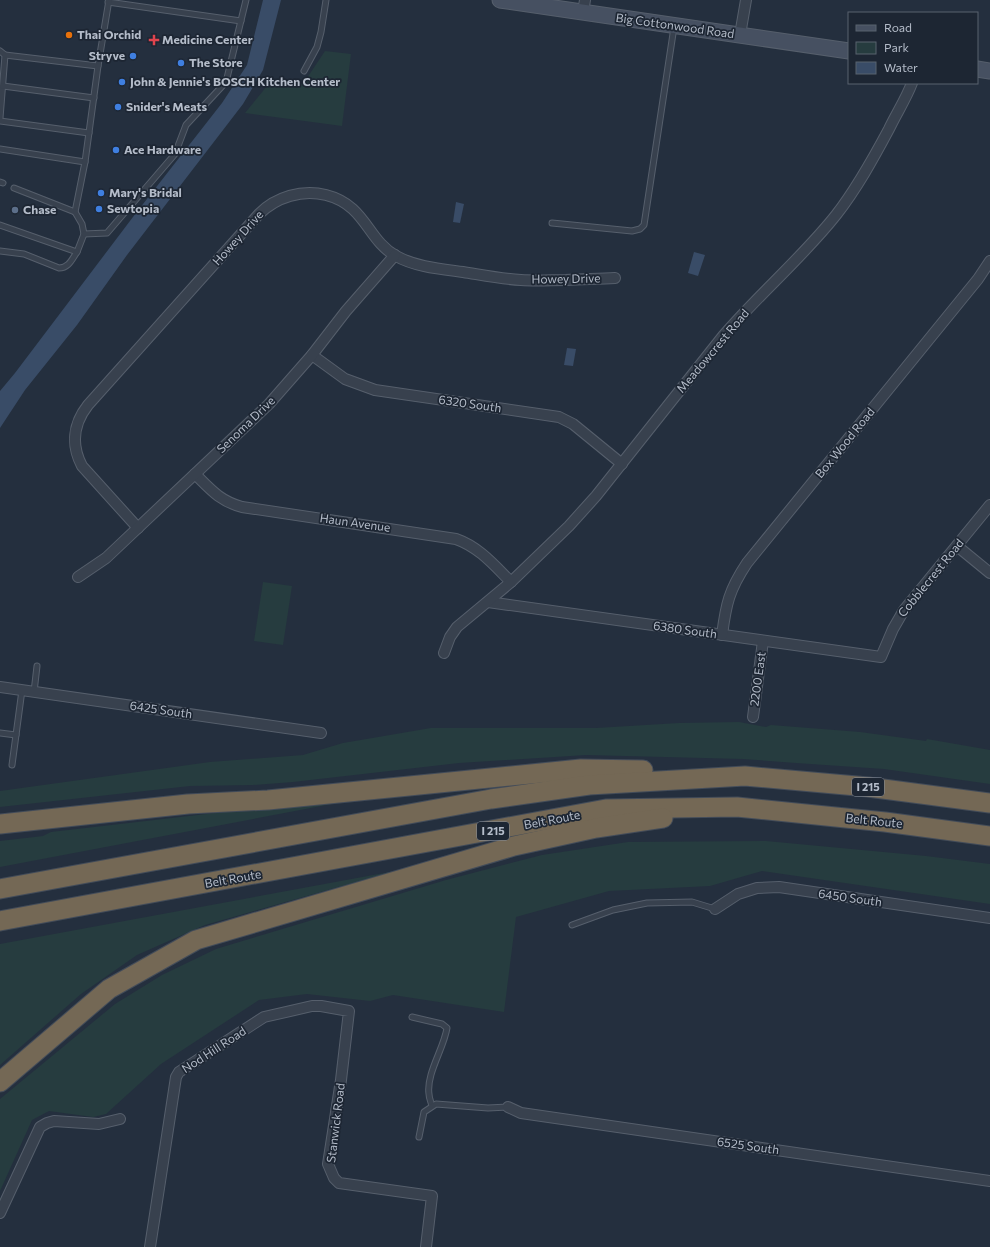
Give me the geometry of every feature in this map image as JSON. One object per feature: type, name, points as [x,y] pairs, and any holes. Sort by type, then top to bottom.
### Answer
[{"type":"highway","points":[[0,824],[188,804],[268,800],[581,769],[690,771],[744,776]]},
{"type":"highway","name":"I 215","points":[[0,890],[491,799],[589,785],[744,776],[868,787],[990,803]]},
{"type":"highway","points":[[0,1082],[109,989],[196,940],[514,846],[596,828],[737,807]]},
{"type":"highway","name":"Belt Route","points":[[0,921],[606,809],[737,807],[885,822],[990,836]]},
{"type":"main road","name":"Big Cottonwood Road","points":[[500,0],[584,6],[674,26],[848,51]]},
{"type":"main road","points":[[978,69],[990,71]]},
{"type":"street","points":[[740,35],[746,0]]},
{"type":"street","name":"Meadowcrest Road","points":[[444,653],[453,631],[511,582],[573,521],[622,464],[738,318],[816,238],[836,215],[872,161],[911,84]]},
{"type":"street","name":"Howey Drive","points":[[138,528],[82,466],[77,454],[75,442],[75,434],[79,418],[88,405],[259,214],[269,205],[289,196],[306,193],[325,195],[343,202],[358,213],[380,242],[394,255],[405,260],[430,267],[509,279],[589,280],[615,278]]},
{"type":"street","name":"Senoma Drive","points":[[78,577],[106,558],[269,404],[312,355],[346,311],[394,255]]},
{"type":"street","name":"Box Wood Road","points":[[722,635],[725,610],[729,595],[736,580],[747,563],[978,279],[990,261]]},
{"type":"street","name":"6320 South","points":[[312,355],[345,379],[375,390],[559,417],[573,424],[622,464]]},
{"type":"street","name":"Haun Avenue","points":[[195,474],[210,490],[222,499],[242,507],[456,538],[479,551],[511,582]]},
{"type":"street","name":"Cobblecrest Road","points":[[881,657],[900,616],[990,506]]},
{"type":"street","points":[[956,546],[990,573]]},
{"type":"street","name":"6380 South","points":[[488,602],[881,657]]},
{"type":"street","name":"2200 East","points":[[753,717],[763,641]]},
{"type":"street","name":"6425 South","points":[[0,687],[321,733]]},
{"type":"street","name":"6450 South","points":[[715,910],[738,894],[757,888],[779,888],[990,918]]},
{"type":"street","name":"Nod Hill Road","points":[[150,1247],[176,1077],[179,1072],[264,1017],[312,1006],[321,1006],[349,1012]]},
{"type":"street","name":"Stanwick Road","points":[[349,1012],[341,1080],[328,1164],[334,1178],[339,1183],[432,1196],[426,1247]]},
{"type":"street","name":"6525 South","points":[[508,1108],[529,1115],[990,1181]]},
{"type":"street","points":[[0,1214],[40,1127],[47,1122],[61,1120],[99,1124],[120,1119]]},
{"type":"lane","points":[[84,234],[107,233],[175,154],[186,125],[226,82],[246,0]]},
{"type":"lane","points":[[304,71],[316,47],[321,32],[326,0]]},
{"type":"lane","points":[[75,212],[85,162],[98,66],[109,1],[241,21]]},
{"type":"lane","points":[[552,223],[632,232],[640,229],[644,225],[674,26]]},
{"type":"lane","points":[[0,51],[6,55],[98,66]]},
{"type":"lane","points":[[0,118],[6,55]]},
{"type":"lane","points":[[3,86],[94,98]]},
{"type":"lane","points":[[0,121],[89,133]]},
{"type":"lane","points":[[0,149],[85,162]]},
{"type":"lane","points":[[0,251],[24,254],[59,268],[63,268],[68,265],[77,252],[84,234],[82,224],[75,212],[14,188]]},
{"type":"lane","points":[[0,225],[77,252]]},
{"type":"lane","points":[[34,692],[37,666]]},
{"type":"lane","points":[[12,765],[22,690]]},
{"type":"lane","points":[[0,733],[16,735]]},
{"type":"lane","points":[[572,924],[613,910],[647,902],[692,902],[715,910]]},
{"type":"lane","points":[[412,1017],[442,1024],[447,1028],[446,1035],[432,1071],[429,1086],[432,1106]]},
{"type":"lane","points":[[419,1137],[424,1112],[436,1104],[508,1108]]},
{"type":"green space","points":[[325,51],[351,54],[342,126],[245,113],[267,86],[277,80],[303,84]]},
{"type":"green space","points":[[263,582],[292,586],[283,645],[254,641]]},
{"type":"green space","points":[[739,722],[766,727],[771,725],[860,732],[926,741],[927,739],[990,750],[990,784],[884,769],[743,759],[586,755],[459,763],[293,782],[253,785],[190,786],[0,807],[0,791],[210,762],[303,755],[343,743],[431,728],[596,728],[679,723]]},
{"type":"green space","points":[[395,792],[0,867],[0,841],[43,836],[51,832]]},
{"type":"green space","points":[[766,841],[926,856],[990,864],[990,904],[762,871],[710,886],[609,891],[516,917],[504,1012],[393,995],[370,1001],[307,994],[259,1000],[161,1064],[106,1114],[93,1117],[49,1111],[32,1120],[0,1191],[0,1099],[115,1004],[162,975],[216,949],[446,880],[542,855],[628,842]]},
{"type":"green space","points":[[395,871],[205,925],[137,955],[81,994],[0,1065],[0,944]]},
{"type":"water","points":[[263,0],[281,0],[263,70],[243,104],[127,255],[77,325],[25,390],[0,428],[0,391],[222,103],[247,65]]},
{"type":"water","points":[[456,202],[464,204],[460,223],[453,222]]},
{"type":"water","points":[[694,252],[705,255],[698,276],[688,273]]},
{"type":"water","points":[[567,348],[576,349],[573,366],[564,365]]},
{"type":"place","name":"Thai Orchid","points":[[69,35]]},
{"type":"place","name":"Medicine Center","points":[[154,40]]},
{"type":"place","name":"Stryve","points":[[133,56]]},
{"type":"place","name":"The Store","points":[[181,63]]},
{"type":"place","name":"John & Jennie's BOSCH Kitchen Center","points":[[122,82]]},
{"type":"place","name":"Snider's Meats","points":[[118,107]]},
{"type":"place","name":"Ace Hardware","points":[[116,150]]},
{"type":"place","name":"Mary's Bridal","points":[[101,193]]},
{"type":"place","name":"Sewtopia","points":[[99,209]]},
{"type":"place","name":"Chase","points":[[15,210]]}]
